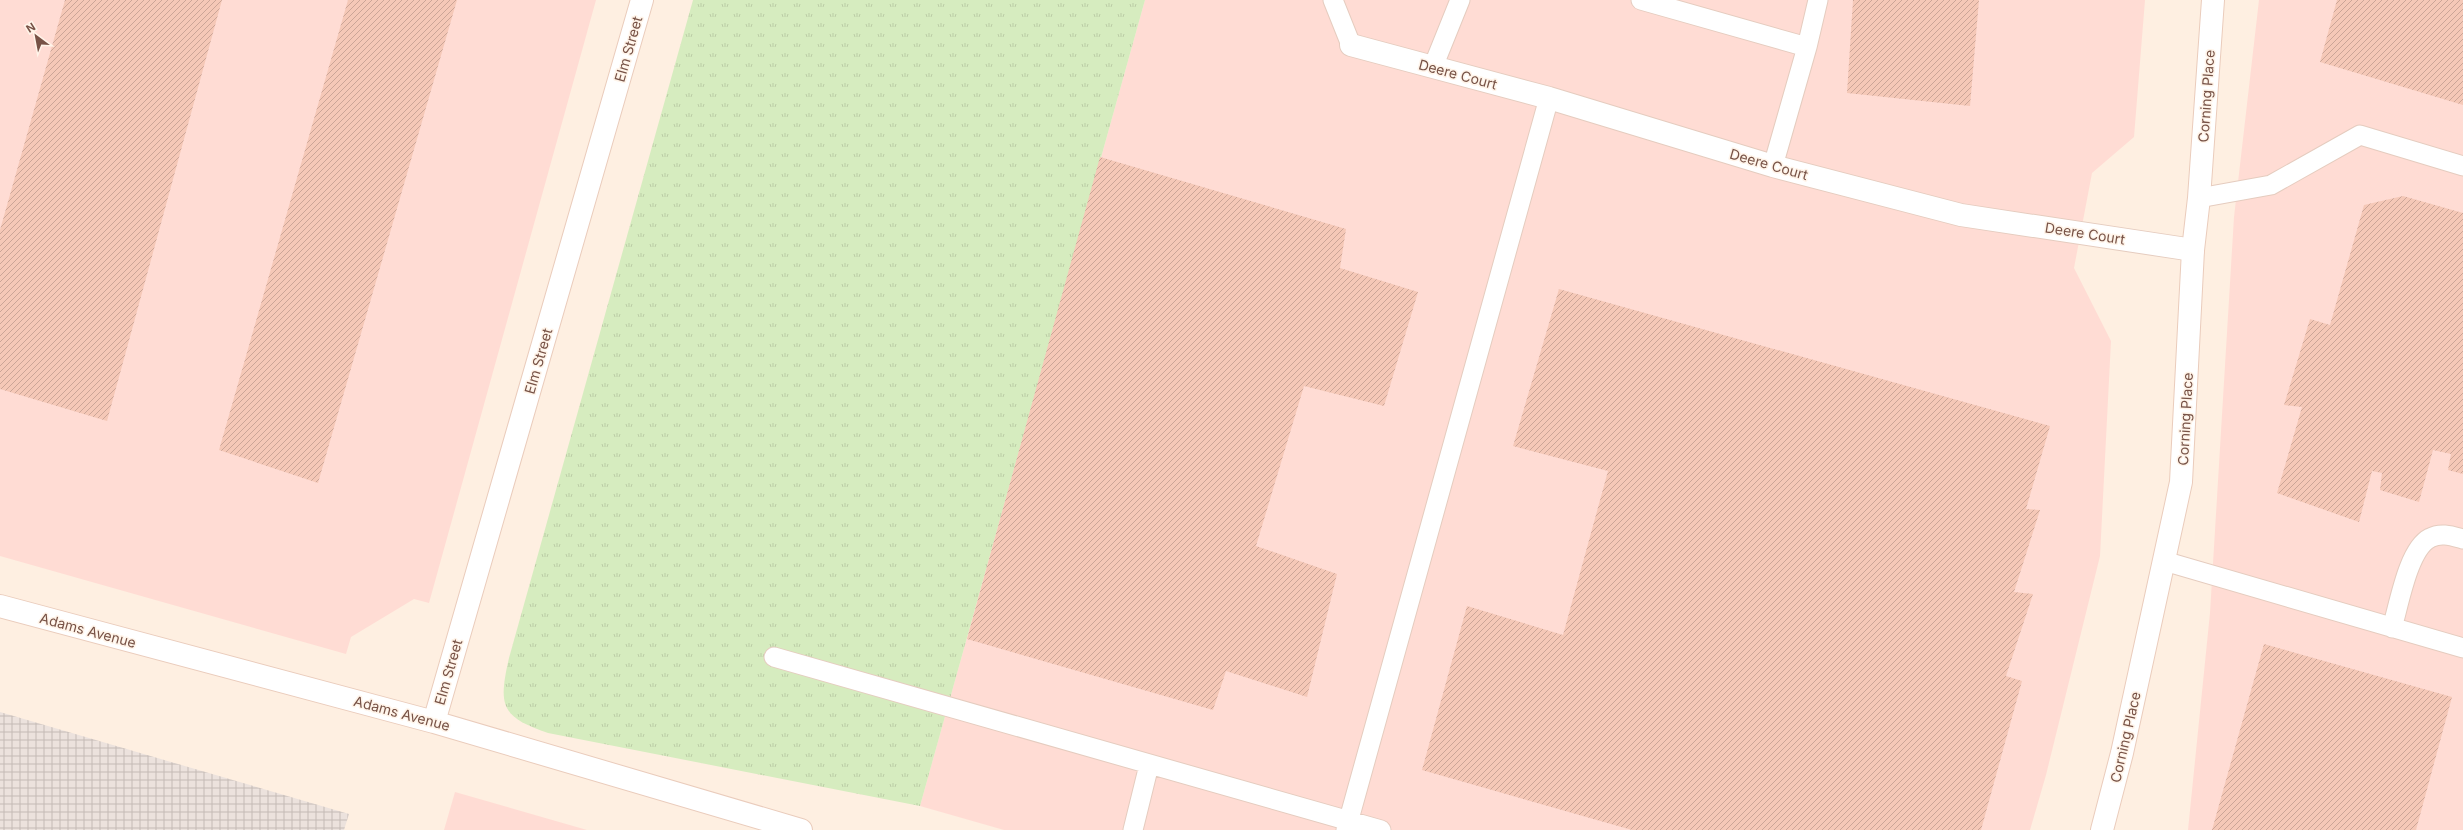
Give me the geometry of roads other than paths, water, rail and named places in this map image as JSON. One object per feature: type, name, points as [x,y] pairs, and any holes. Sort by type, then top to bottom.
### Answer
[{"type":"street","name":"Elm Street","points":[[434,722],[642,0]]},
{"type":"street","name":"Corning Place","points":[[2102,830],[2122,753],[2181,482],[2193,250],[2199,198],[2213,0]]},
{"type":"street","name":"Deere Court","points":[[1351,45],[1549,98],[1773,166],[1961,215],[2193,250]]},
{"type":"street","name":"Adams Avenue","points":[[0,606],[434,722],[801,830]]},
{"type":"lane","points":[[1333,0],[1351,45]]},
{"type":"lane","points":[[1432,67],[1460,0]]},
{"type":"lane","points":[[1641,0],[1807,47]]},
{"type":"lane","points":[[1773,166],[1807,47],[1818,0]]},
{"type":"lane","points":[[1348,825],[1549,98]]},
{"type":"lane","points":[[2199,198],[2271,185],[2360,135],[2463,166]]},
{"type":"lane","points":[[2392,628],[2414,554],[2430,538],[2447,534],[2463,539]]},
{"type":"lane","points":[[2164,561],[2463,648]]},
{"type":"lane","points":[[774,657],[1149,765],[1348,825],[1381,830]]},
{"type":"lane","points":[[1134,830],[1149,765]]}]
